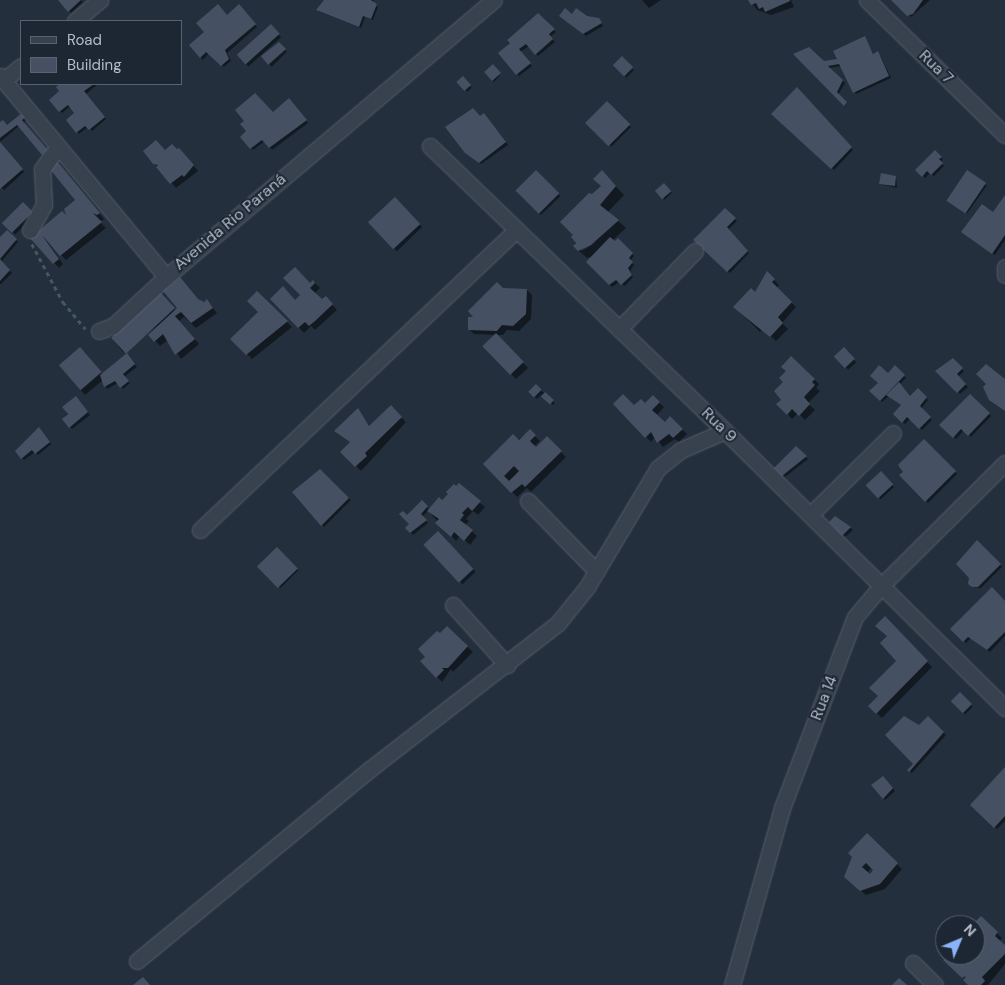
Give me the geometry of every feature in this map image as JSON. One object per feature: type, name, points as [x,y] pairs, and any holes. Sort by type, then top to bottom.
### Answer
[{"type":"street","points":[[76,20],[100,0]]},
{"type":"street","name":"Avenida Rio Paraná","points":[[2,78],[166,277],[494,0]]},
{"type":"street","name":"Rua 7","points":[[867,0],[1004,132]]},
{"type":"street","points":[[2,78],[20,67]]},
{"type":"street","name":"Rua 9","points":[[430,146],[811,514],[1005,708]]},
{"type":"street","points":[[30,230],[44,205],[42,169],[58,147]]},
{"type":"street","points":[[200,530],[516,230]]},
{"type":"street","points":[[619,329],[695,251]]},
{"type":"street","points":[[1005,267],[1005,275]]},
{"type":"street","points":[[99,332],[113,326],[166,277]]},
{"type":"street","points":[[137,961],[370,769],[507,665],[569,612],[666,459],[725,431]]},
{"type":"street","points":[[811,514],[893,433]]},
{"type":"street","name":"Rua 14","points":[[732,985],[782,808],[844,639],[855,617],[882,585],[1005,464]]},
{"type":"street","points":[[528,501],[596,571]]},
{"type":"street","points":[[453,605],[507,665]]},
{"type":"street","points":[[913,963],[935,985]]},
{"type":"path","points":[[30,230],[29,239],[72,317],[85,329],[99,332]]},
{"type":"building","points":[[58,0],[81,0],[68,12]]},
{"type":"building","points":[[324,0],[371,0],[377,4],[371,19],[363,16],[359,27],[316,10]]},
{"type":"building","points":[[748,0],[790,1],[765,12],[763,7],[759,9],[756,3],[751,5]]},
{"type":"building","points":[[891,0],[923,0],[913,14],[907,16]]},
{"type":"building","points":[[218,4],[227,15],[239,4],[256,24],[225,50],[229,59],[221,66],[206,52],[200,58],[189,45],[204,32],[196,23]]},
{"type":"building","points":[[565,8],[572,14],[576,8],[587,16],[599,18],[602,23],[583,34],[559,16]]},
{"type":"building","points":[[538,13],[555,29],[549,34],[553,39],[535,55],[526,44],[519,49],[531,63],[516,75],[498,53],[510,43],[507,40]]},
{"type":"building","points":[[271,24],[280,34],[246,64],[237,55]]},
{"type":"building","points":[[865,36],[873,54],[878,51],[889,76],[853,93],[839,64],[828,66],[843,80],[837,92],[847,102],[844,106],[793,54],[809,47],[824,61],[837,59],[833,51]]},
{"type":"building","points":[[279,42],[286,49],[268,65],[261,56]]},
{"type":"building","points":[[622,56],[633,67],[624,77],[613,65]]},
{"type":"building","points":[[493,64],[501,73],[492,81],[484,72]]},
{"type":"building","points":[[463,76],[471,85],[464,91],[456,82]]},
{"type":"building","points":[[59,85],[93,85],[84,91],[105,117],[89,130],[85,126],[76,133],[66,120],[74,113],[68,105],[59,112],[49,100],[59,91],[56,87]]},
{"type":"building","points":[[797,87],[852,147],[831,169],[771,114]]},
{"type":"building","points":[[255,93],[273,112],[289,98],[307,120],[269,148],[262,140],[250,149],[240,137],[246,131],[240,124],[244,121],[235,110]]},
{"type":"building","points":[[607,101],[630,124],[608,146],[585,123]]},
{"type":"building","points":[[473,108],[480,116],[484,113],[506,142],[479,163],[465,153],[445,127]]},
{"type":"building","points":[[22,113],[25,117],[22,120],[48,150],[42,155],[17,125],[0,138],[0,122],[3,120],[7,125]]},
{"type":"building","points":[[156,140],[165,150],[172,144],[177,149],[179,148],[194,165],[184,177],[182,175],[170,184],[156,167],[158,165],[153,164],[143,151]]},
{"type":"building","points":[[0,142],[23,169],[0,189]]},
{"type":"building","points":[[935,150],[942,157],[939,159],[943,163],[931,175],[927,171],[922,177],[915,170]]},
{"type":"building","points":[[57,161],[100,213],[97,215],[93,213],[102,222],[60,256],[42,235],[59,259],[53,264],[30,238],[62,211],[66,215],[64,209],[75,200],[49,168]]},
{"type":"building","points":[[536,170],[559,193],[539,214],[515,191]]},
{"type":"building","points":[[602,170],[616,186],[600,205],[619,220],[591,245],[578,251],[573,246],[576,243],[571,237],[573,235],[560,222],[589,193],[592,194],[601,186],[593,179]]},
{"type":"building","points":[[967,170],[986,183],[965,214],[946,201]]},
{"type":"building","points":[[881,173],[896,176],[895,186],[879,184]]},
{"type":"building","points":[[664,183],[671,191],[662,199],[655,191]]},
{"type":"building","points":[[1005,195],[1005,235],[992,254],[961,232],[982,204],[993,212]]},
{"type":"building","points":[[395,197],[420,224],[393,249],[368,222]]},
{"type":"building","points":[[23,202],[33,212],[12,233],[2,223]]},
{"type":"building","points":[[725,208],[736,218],[727,227],[748,251],[727,272],[693,240]]},
{"type":"building","points":[[7,230],[17,239],[0,259],[0,237]]},
{"type":"building","points":[[610,237],[615,241],[618,238],[633,253],[629,258],[633,262],[628,268],[632,275],[621,285],[616,280],[609,285],[586,262]]},
{"type":"building","points":[[0,259],[10,270],[0,281]]},
{"type":"building","points":[[295,267],[310,283],[313,280],[315,283],[310,288],[322,299],[326,296],[333,304],[309,326],[305,322],[298,328],[270,299],[283,286],[295,300],[300,295],[283,278]]},
{"type":"building","points":[[767,271],[775,279],[772,282],[792,302],[778,317],[783,323],[770,337],[733,307],[751,288],[755,292]]},
{"type":"building","points":[[180,277],[198,299],[204,302],[207,299],[213,308],[191,323],[181,312],[175,316],[195,339],[175,355],[163,334],[154,342],[148,335],[177,308],[163,291]]},
{"type":"building","points":[[497,282],[503,288],[527,289],[526,314],[513,326],[502,325],[497,331],[468,330],[468,317],[473,317],[468,311]]},
{"type":"building","points":[[257,291],[288,321],[246,355],[230,339],[258,312],[247,301]]},
{"type":"building","points":[[160,292],[175,308],[126,354],[111,338]]},
{"type":"building","points":[[496,333],[524,362],[510,375],[482,346]]},
{"type":"building","points":[[80,347],[102,372],[81,390],[59,365]]},
{"type":"building","points":[[844,347],[855,359],[845,368],[834,357]]},
{"type":"building","points":[[127,353],[135,364],[123,374],[129,381],[120,388],[115,381],[104,387],[100,375]]},
{"type":"building","points":[[791,356],[815,379],[812,382],[815,385],[804,397],[810,404],[799,416],[792,409],[787,415],[776,404],[781,400],[774,391],[783,382],[779,378],[786,371],[781,367]]},
{"type":"building","points":[[953,358],[963,368],[957,374],[966,384],[957,393],[935,371]]},
{"type":"building","points":[[986,364],[1005,379],[1005,411],[989,400],[983,387],[986,384],[976,374]]},
{"type":"building","points":[[879,365],[888,373],[895,365],[905,375],[880,401],[869,391],[878,383],[870,376]]},
{"type":"building","points":[[899,382],[910,396],[918,388],[927,397],[920,406],[931,417],[919,429],[907,417],[902,423],[893,414],[901,405],[886,395]]},
{"type":"building","points":[[536,384],[542,390],[534,397],[528,392]]},
{"type":"building","points":[[545,392],[554,400],[550,404],[541,396]]},
{"type":"building","points":[[623,394],[634,405],[641,399],[645,403],[653,395],[660,402],[652,410],[665,422],[670,416],[683,429],[673,438],[669,434],[657,443],[651,432],[645,438],[613,404]]},
{"type":"building","points":[[970,394],[990,413],[968,436],[961,429],[953,438],[939,425]]},
{"type":"building","points":[[76,396],[88,412],[69,428],[62,419],[68,414],[62,407]]},
{"type":"building","points":[[391,405],[402,417],[365,453],[367,456],[355,467],[340,452],[350,442],[334,431],[358,408],[369,426]]},
{"type":"building","points":[[39,427],[50,442],[35,454],[32,450],[21,459],[15,451]]},
{"type":"building","points":[[530,429],[536,435],[530,441],[536,447],[547,436],[562,451],[525,487],[522,484],[511,493],[483,464],[513,434],[519,440]],"holes":[[[514,466],[519,471],[509,481],[504,476]]]},
{"type":"building","points":[[924,439],[956,471],[925,502],[899,475],[903,472],[898,465]]},
{"type":"building","points":[[796,446],[807,456],[782,476],[774,468]]},
{"type":"building","points":[[320,469],[349,498],[321,526],[292,492]]},
{"type":"building","points":[[881,471],[893,484],[878,498],[866,485]]},
{"type":"building","points":[[459,483],[481,501],[472,511],[468,507],[462,513],[464,515],[460,520],[473,530],[464,541],[454,532],[451,537],[435,523],[439,519],[427,511],[439,497],[442,500],[448,494],[446,492],[454,484],[456,486]]},
{"type":"building","points":[[422,500],[428,506],[421,514],[427,520],[410,533],[405,528],[409,524],[399,514],[403,511],[407,515]]},
{"type":"building","points":[[835,516],[851,527],[842,536],[829,522]]},
{"type":"building","points":[[438,531],[473,569],[459,583],[423,545]]},
{"type":"building","points":[[977,540],[1001,564],[978,587],[972,587],[968,584],[969,578],[956,564]]},
{"type":"building","points":[[277,547],[298,569],[278,588],[257,566]]},
{"type":"building","points":[[992,587],[1005,601],[1005,632],[987,650],[968,637],[963,642],[950,629]]},
{"type":"building","points":[[885,616],[928,661],[876,714],[868,706],[878,696],[869,688],[896,661],[880,643],[887,636],[875,626]]},
{"type":"building","points":[[447,626],[468,646],[448,668],[442,668],[444,670],[436,678],[420,661],[425,657],[418,649],[437,631],[440,633]]},
{"type":"building","points":[[960,692],[972,704],[963,713],[951,701]]},
{"type":"building","points":[[904,716],[919,725],[928,716],[944,732],[909,772],[907,770],[913,764],[885,735]]},
{"type":"building","points":[[1005,767],[1005,816],[994,828],[970,805]]},
{"type":"building","points":[[883,776],[893,788],[883,799],[871,785]]},
{"type":"building","points":[[867,833],[898,863],[880,884],[860,891],[844,877],[852,857],[848,853]],"holes":[[[866,863],[873,870],[870,874],[862,867]]]},
{"type":"building","points":[[985,920],[998,932],[995,936],[1005,945],[1005,954],[982,977],[985,981],[981,985],[968,985],[963,980],[966,976],[962,978],[948,965],[985,965]]},
{"type":"building","points":[[143,977],[150,985],[133,985]]},
{"type":"building","points":[[899,978],[907,985],[892,985]]}]
